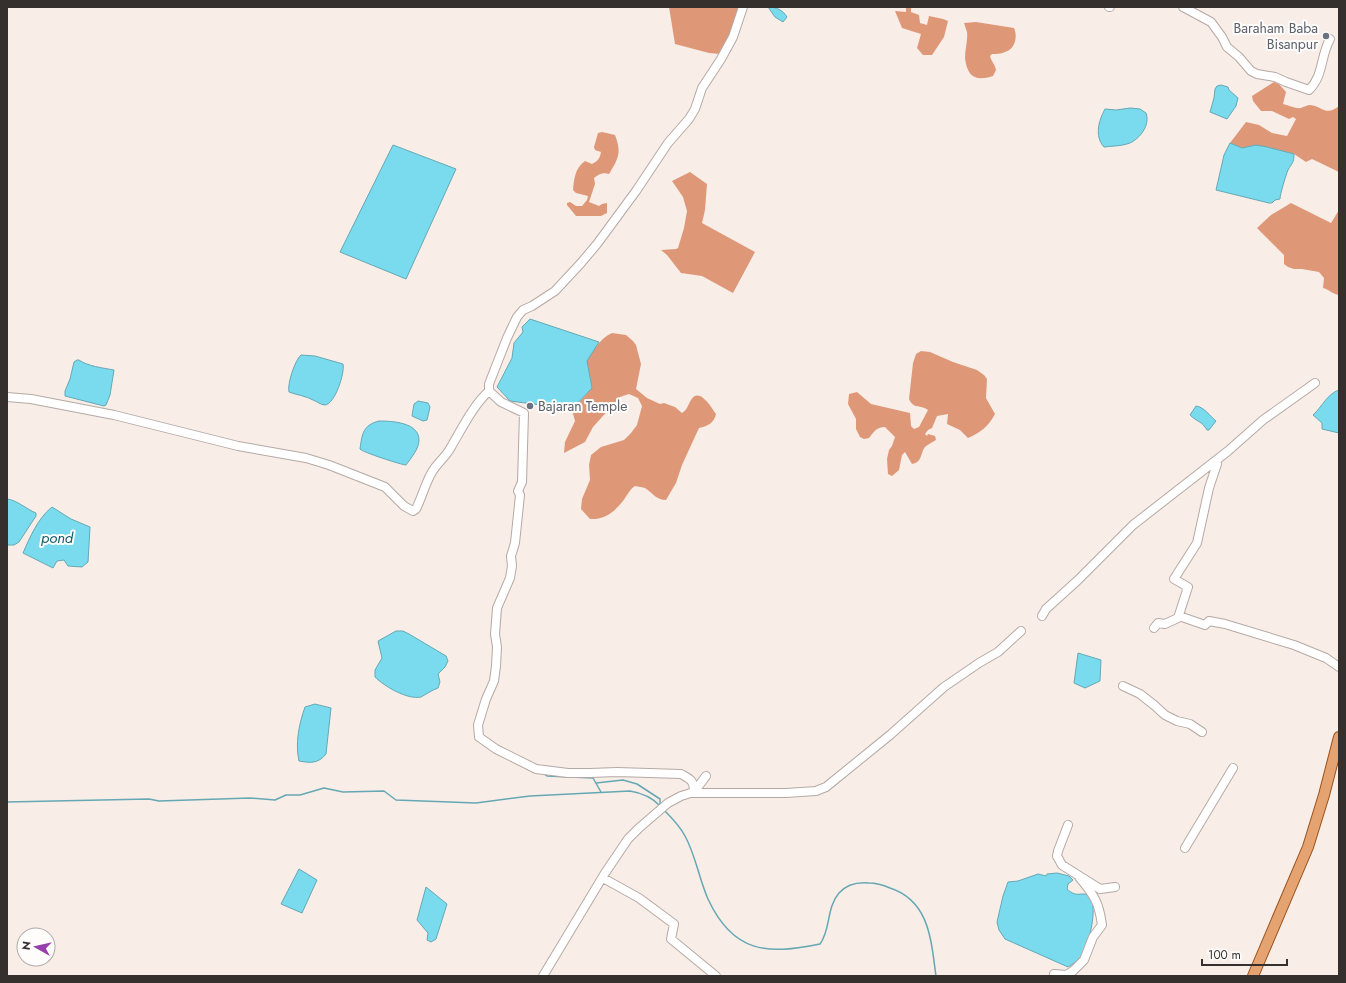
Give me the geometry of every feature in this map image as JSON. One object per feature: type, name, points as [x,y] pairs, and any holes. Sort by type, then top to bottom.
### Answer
[{"type":"main road","points":[[1253,976],[1308,847],[1324,795],[1339,737]]},
{"type":"street","points":[[692,792],[694,785],[690,778],[681,774],[617,772],[568,773],[536,769],[496,749],[478,737],[478,725],[486,699],[494,681],[497,647],[495,634],[497,608],[510,578],[512,566],[511,556],[515,543],[520,495],[518,491],[522,482],[524,421],[524,413],[501,402],[489,391],[489,384],[506,338],[517,317],[524,310],[532,306],[562,284],[597,244],[636,191],[668,143],[689,119],[695,109],[702,88],[722,59],[733,37],[743,7]]},
{"type":"street","points":[[1183,7],[1211,22],[1227,47],[1239,57],[1251,71],[1257,74],[1275,77],[1309,90],[1317,82],[1320,74],[1323,54],[1330,39]]},
{"type":"street","points":[[1042,616],[1046,609],[1078,580],[1133,525],[1228,451],[1264,420],[1315,383]]},
{"type":"street","points":[[7,397],[31,399],[114,415],[232,445],[306,458],[329,465],[385,487],[404,506],[413,512],[416,509],[426,484],[437,464],[451,448],[481,398],[489,391]]},
{"type":"street","points":[[1154,628],[1158,624],[1165,624],[1178,618],[1179,616],[1188,587],[1174,579],[1197,543],[1209,488],[1217,464]]},
{"type":"street","points":[[1179,616],[1205,624],[1209,621],[1225,624],[1294,645],[1326,658],[1339,667]]},
{"type":"street","points":[[543,976],[628,839],[668,803],[692,792],[786,793],[816,791],[826,787],[890,735],[944,687],[998,652],[1021,631]]},
{"type":"street","points":[[1123,686],[1140,694],[1164,715],[1177,721],[1190,724],[1202,732]]},
{"type":"street","points":[[1185,848],[1232,768]]},
{"type":"street","points":[[692,792],[706,776]]},
{"type":"street","points":[[1068,825],[1061,840],[1057,856],[1062,865],[1079,877],[1100,888],[1115,887]]},
{"type":"street","points":[[1054,974],[1066,975],[1073,971],[1084,960],[1093,937],[1102,925],[1100,908],[1090,891],[1079,877]]},
{"type":"street","points":[[603,878],[639,898],[674,924],[671,939],[716,976]]},
{"type":"shaded area","points":[[669,7],[738,7],[735,26],[720,54],[709,53],[675,44]]},
{"type":"shaded area","points":[[906,7],[911,7],[911,12],[919,15],[920,23],[927,25],[929,16],[948,21],[944,37],[932,55],[923,55],[917,48],[921,34],[902,28],[895,11],[906,12]]},
{"type":"shaded area","points":[[976,22],[1014,28],[1016,35],[1015,42],[1011,48],[1003,53],[992,54],[990,56],[996,70],[993,76],[987,78],[977,78],[973,76],[966,64],[965,55],[967,32],[964,23]]},
{"type":"shaded area","points":[[1274,82],[1279,84],[1286,92],[1283,104],[1299,108],[1310,105],[1327,111],[1339,106],[1339,172],[1312,159],[1306,162],[1294,154],[1267,147],[1242,148],[1230,143],[1246,122],[1259,125],[1272,133],[1287,136],[1296,119],[1293,117],[1289,119],[1272,111],[1261,111],[1253,101],[1252,96]]},
{"type":"shaded area","points":[[602,132],[615,135],[619,151],[615,164],[609,174],[601,174],[594,178],[595,184],[589,202],[599,206],[607,203],[607,213],[601,216],[576,216],[567,203],[570,202],[576,206],[582,206],[587,200],[588,196],[576,193],[573,190],[574,182],[579,167],[585,161],[592,164],[596,162],[600,156],[601,152],[595,150],[594,147],[598,133]]},
{"type":"shaded area","points":[[690,172],[707,184],[705,210],[702,223],[755,252],[733,293],[702,276],[681,273],[667,255],[661,250],[678,248],[687,211],[683,197],[672,181]]},
{"type":"shaded area","points":[[1291,203],[1331,223],[1339,210],[1339,295],[1323,288],[1324,278],[1319,272],[1294,269],[1284,264],[1284,255],[1257,228],[1271,215]]},
{"type":"shaded area","points":[[612,333],[626,335],[636,345],[641,364],[636,389],[647,398],[660,404],[664,403],[675,407],[682,413],[694,396],[698,395],[712,407],[716,414],[714,420],[710,424],[699,428],[682,465],[676,483],[666,500],[657,498],[645,488],[635,486],[613,512],[605,517],[590,519],[581,509],[582,499],[590,480],[589,465],[591,455],[601,447],[624,440],[637,425],[642,406],[638,398],[629,394],[620,397],[593,427],[585,442],[564,453],[565,442],[575,421],[572,410],[592,388],[587,361],[601,341]]},
{"type":"shaded area","points":[[921,351],[930,352],[977,370],[984,375],[987,379],[986,398],[995,414],[984,429],[968,438],[960,430],[947,424],[948,414],[937,416],[932,428],[925,434],[927,436],[928,434],[935,436],[936,440],[923,449],[920,459],[916,463],[912,464],[905,452],[902,455],[899,470],[892,476],[888,474],[887,459],[895,437],[885,427],[882,427],[877,429],[869,438],[864,439],[860,437],[856,429],[856,419],[848,404],[849,394],[857,392],[871,404],[910,413],[911,426],[914,429],[919,427],[928,410],[913,405],[909,399],[913,363],[916,354]]},
{"type":"water","points":[[768,7],[779,9],[787,17],[783,22],[775,17]]},
{"type":"water","points":[[1221,85],[1228,87],[1229,90],[1238,98],[1236,106],[1227,119],[1210,112],[1215,89],[1217,86]]},
{"type":"water","points":[[1130,108],[1140,109],[1146,113],[1147,121],[1142,133],[1132,142],[1104,147],[1099,138],[1098,128],[1105,109],[1116,110]]},
{"type":"water","points":[[1230,143],[1242,148],[1256,145],[1294,154],[1293,161],[1287,172],[1280,199],[1269,203],[1216,190],[1224,155]]},
{"type":"water","points":[[393,145],[456,169],[406,279],[340,252]]},
{"type":"water","points":[[530,319],[599,342],[587,361],[592,388],[572,409],[510,401],[497,387],[512,358],[514,343],[523,332],[522,327]]},
{"type":"water","points":[[301,355],[315,356],[343,364],[341,381],[336,394],[329,403],[323,405],[307,397],[289,392],[292,372]]},
{"type":"water","points":[[77,360],[100,368],[114,370],[110,395],[106,405],[104,406],[65,396],[65,391],[70,379],[74,362]]},
{"type":"water","points":[[1339,390],[1339,433],[1322,429],[1322,423],[1313,415],[1331,394]]},
{"type":"water","points":[[418,401],[428,403],[430,407],[427,420],[423,421],[412,416],[414,404]]},
{"type":"water","points":[[1196,406],[1204,410],[1216,421],[1209,430],[1207,430],[1190,415]]},
{"type":"water","points":[[379,421],[397,422],[410,426],[418,434],[418,447],[406,465],[367,453],[360,449],[366,428]]},
{"type":"water","name":"pond","points":[[7,499],[14,501],[36,513],[36,516],[19,542],[14,545],[7,545]]},
{"type":"water","name":"pond","points":[[52,507],[71,519],[90,527],[88,562],[82,567],[68,566],[64,560],[57,561],[53,568],[23,553],[39,522]]},
{"type":"water","points":[[396,631],[403,631],[409,634],[446,656],[448,661],[445,667],[438,674],[440,682],[438,688],[421,697],[409,696],[396,692],[375,677],[375,670],[382,658],[378,641]]},
{"type":"water","points":[[1078,653],[1101,660],[1100,681],[1085,688],[1074,683]]},
{"type":"water","points":[[315,704],[331,708],[326,754],[320,760],[314,762],[299,761],[297,747],[301,720],[305,707]]},
{"type":"water","points":[[299,869],[317,880],[302,913],[281,904]]},
{"type":"water","points":[[1057,873],[1069,876],[1073,880],[1068,884],[1067,889],[1075,894],[1083,894],[1090,897],[1093,909],[1092,926],[1085,950],[1079,959],[1068,967],[1005,939],[999,930],[997,922],[1008,882],[1018,881],[1038,874],[1046,876],[1047,874]]},
{"type":"water","points":[[426,887],[447,904],[436,939],[431,942],[427,940],[428,933],[417,920]]},
{"type":"waterway","points":[[544,774],[547,776],[593,778],[601,792]]},
{"type":"waterway","points":[[596,783],[623,780],[637,784],[660,799],[660,806]]},
{"type":"waterway","points":[[7,802],[149,799],[159,801],[250,798],[275,800],[286,795],[300,795],[324,788],[343,792],[384,791],[396,800],[476,803],[530,796],[630,791],[646,796],[654,800],[660,806]]},
{"type":"waterway","points":[[664,810],[678,825],[685,836],[692,851],[708,899],[718,917],[740,940],[754,946],[768,949],[784,949],[820,944],[826,932],[832,905],[839,893],[857,883],[877,884],[903,894],[913,902],[921,912],[930,936],[936,976]]},
{"type":"place","name":"Baraham Baba Bisanpur","points":[[1326,36]]},
{"type":"place","name":"Bajaran Temple","points":[[530,406]]}]
